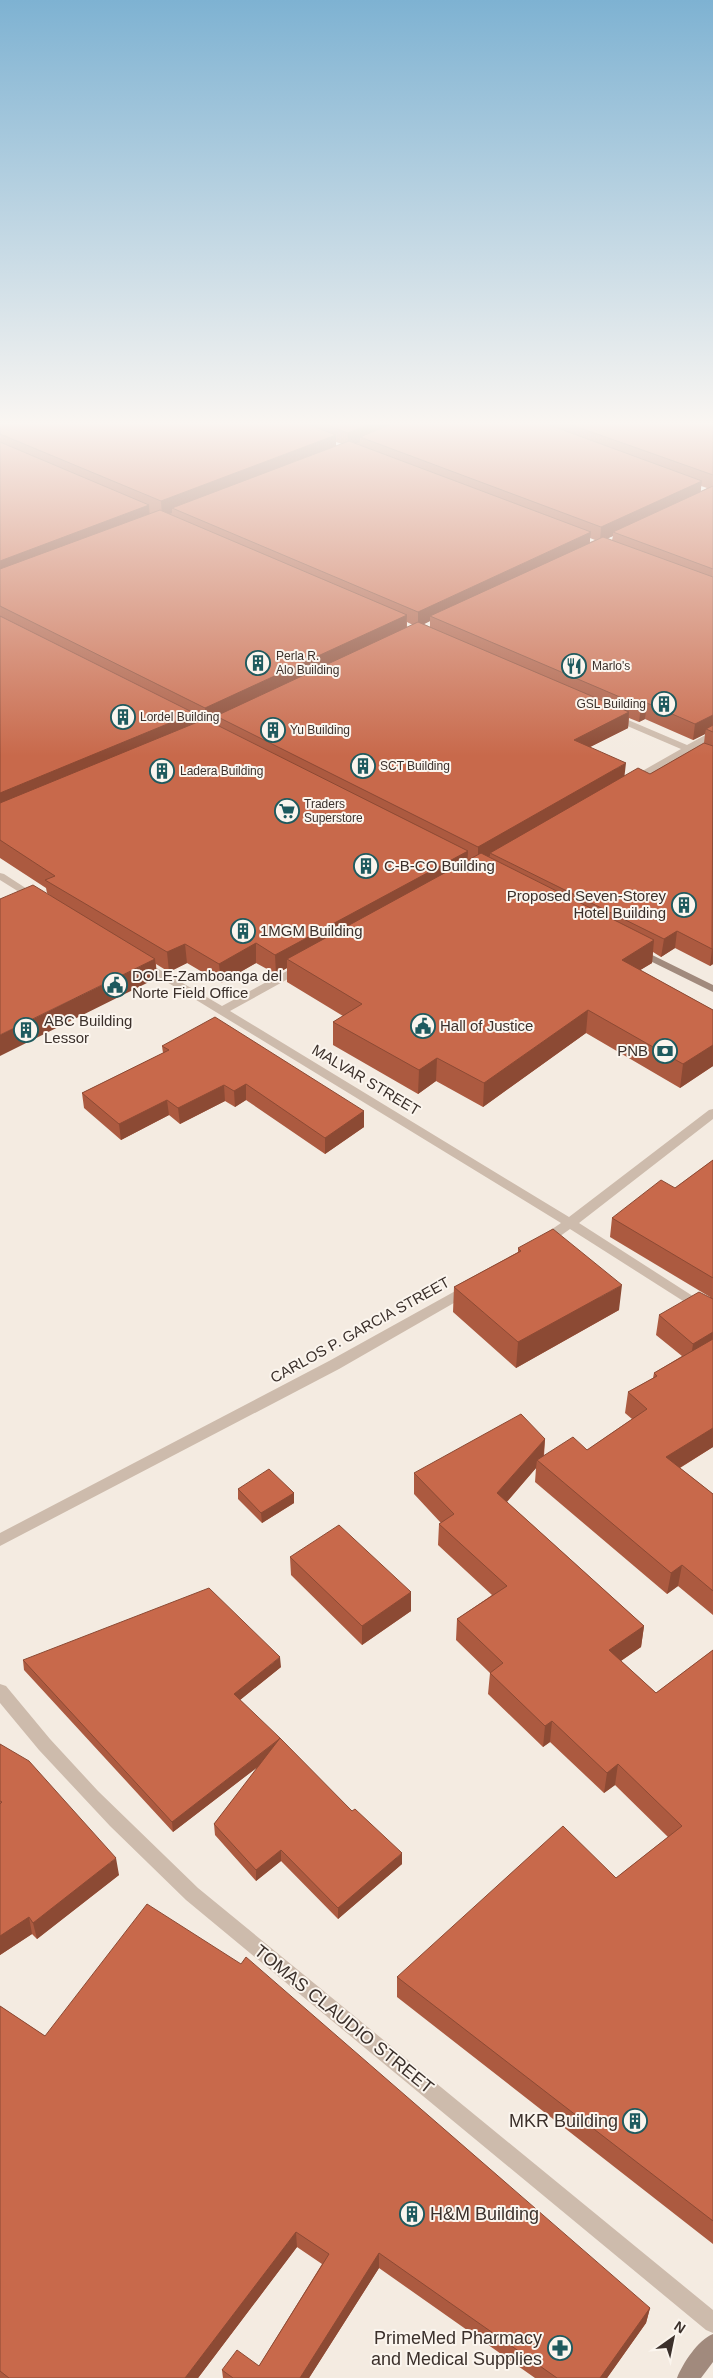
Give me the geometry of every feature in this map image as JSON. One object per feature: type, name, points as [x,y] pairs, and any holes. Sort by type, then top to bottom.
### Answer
[{"type":"street","points":[[607,713],[713,759]]},
{"type":"street","points":[[620,787],[713,734]]},
{"type":"street","points":[[0,876],[43,902]]},
{"type":"street","points":[[626,945],[713,989]]},
{"type":"street","name":"MALVAR STREET","points":[[136,959],[570,1224],[713,1315]]},
{"type":"street","points":[[222,1011],[315,959]]},
{"type":"street","points":[[530,1250],[570,1224],[713,1113]]},
{"type":"street","name":"CARLOS P. GARCIA STREET","points":[[0,1540],[334,1365],[480,1282]]},
{"type":"street","name":"TOMAS CLAUDIO STREET","points":[[0,1691],[24,1722],[116,1821],[192,1894],[713,2323]]},
{"type":"street","points":[[688,2378],[713,2344]]},
{"type":"building","points":[[0,534],[72,534],[0,561]]},
{"type":"building","points":[[95,534],[216,534],[407,615],[205,708],[0,606],[0,569]]},
{"type":"building","points":[[233,534],[587,534],[418,612]]},
{"type":"building","points":[[618,534],[713,534],[713,569]]},
{"type":"building","points":[[603,537],[713,577],[713,715],[695,724],[647,703],[641,706],[430,616]]},
{"type":"building","points":[[0,616],[194,713],[0,793]]},
{"type":"building","points":[[418,622],[629,712],[574,740],[626,763],[478,847],[216,716]]},
{"type":"building","points":[[205,719],[468,851],[275,955],[256,943],[219,964],[185,944],[167,952],[45,880],[55,876],[0,840],[0,803]]},
{"type":"building","points":[[713,725],[713,732],[706,729]]},
{"type":"building","points":[[704,743],[713,746],[712,949],[677,931],[664,939],[490,853],[638,768],[650,774]]},
{"type":"building","points":[[481,853],[654,940],[622,960],[713,1010],[713,1045],[683,1064],[588,1010],[484,1083],[437,1058],[419,1070],[333,1022],[362,1004],[287,959]]},
{"type":"building","points":[[33,885],[155,959],[0,1035],[0,899]]},
{"type":"building","points":[[215,1017],[364,1111],[325,1138],[246,1084],[234,1091],[224,1085],[178,1108],[167,1100],[119,1124],[82,1093],[169,1050],[162,1046]]},
{"type":"building","points":[[713,1160],[713,1278],[612,1218],[661,1180],[675,1188]]},
{"type":"building","points":[[553,1229],[622,1285],[518,1342],[454,1287],[521,1251],[518,1248]]},
{"type":"building","points":[[699,1292],[713,1299],[713,1332],[693,1344],[659,1315]]},
{"type":"building","points":[[713,1339],[713,1428],[666,1457],[713,1494],[713,1591],[682,1565],[671,1573],[537,1460],[573,1437],[587,1450],[647,1409],[628,1392],[657,1376],[654,1373]]},
{"type":"building","points":[[521,1414],[545,1439],[497,1493],[644,1626],[609,1650],[656,1693],[713,1650],[713,2221],[397,1977],[563,1826],[616,1878],[682,1826],[618,1764],[607,1773],[552,1721],[545,1726],[490,1673],[503,1663],[457,1619],[507,1586],[439,1524],[454,1514],[414,1473]]},
{"type":"building","points":[[269,1469],[294,1493],[261,1513],[238,1489]]},
{"type":"building","points":[[339,1525],[411,1592],[362,1626],[290,1557]]},
{"type":"building","points":[[209,1588],[280,1657],[234,1694],[280,1738],[172,1822],[23,1660]]},
{"type":"building","points":[[280,1738],[352,1811],[355,1809],[402,1853],[338,1908],[281,1850],[256,1870],[214,1824]]},
{"type":"building","points":[[0,1744],[29,1761],[116,1858],[33,1923],[29,1917],[0,1936],[0,1804],[2,1802],[0,1801]]},
{"type":"building","points":[[147,1904],[241,1964],[246,1957],[650,2308],[600,2378],[557,2378],[379,2253],[300,2378],[233,2378],[222,2370],[237,2350],[259,2366],[329,2254],[296,2232],[185,2378],[9,2378],[0,2371],[0,2006],[45,2036]]},
{"type":"place","name":"Perla R. Alo Building","points":[[258,663]]},
{"type":"place","name":"Marlo's","points":[[574,666]]},
{"type":"place","name":"GSL Building","points":[[664,704]]},
{"type":"place","name":"Lordel Building","points":[[123,717]]},
{"type":"place","name":"Yu Building","points":[[273,730]]},
{"type":"place","name":"SCT Building","points":[[363,766]]},
{"type":"place","name":"Ladera Building","points":[[162,771]]},
{"type":"place","name":"Traders Superstore","points":[[287,811]]},
{"type":"place","name":"C-B-CO Building","points":[[366,866]]},
{"type":"place","name":"Proposed Seven-Storey Hotel Building","points":[[684,905]]},
{"type":"place","name":"1MGM Building","points":[[243,931]]},
{"type":"place","name":"DOLE-Zamboanga del Norte Field Office","points":[[115,985]]},
{"type":"place","name":"Hall of Justice","points":[[423,1026]]},
{"type":"place","name":"ABC Building Lessor","points":[[26,1030]]},
{"type":"place","name":"PNB","points":[[665,1051]]},
{"type":"place","name":"MKR Building","points":[[635,2121]]},
{"type":"place","name":"H&M Building","points":[[412,2214]]},
{"type":"place","name":"PrimeMed Pharmacy and Medical Supplies","points":[[560,2348]]}]
